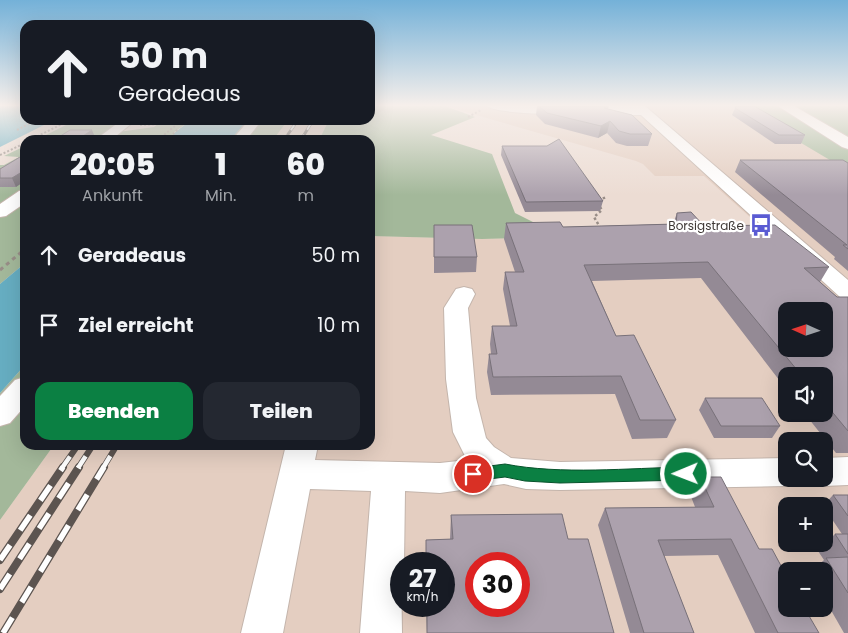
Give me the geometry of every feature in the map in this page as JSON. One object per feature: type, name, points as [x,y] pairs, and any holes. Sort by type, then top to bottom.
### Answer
[{"type":"main road","points":[[834,136],[848,144]]},
{"type":"street","points":[[671,136],[848,292]]},
{"type":"street","points":[[0,190],[20,190]]},
{"type":"street","points":[[0,212],[20,198]]},
{"type":"street","points":[[464,294],[456,308],[462,407],[466,427],[474,446],[488,460],[505,470],[525,475],[560,476],[778,472]]},
{"type":"street","points":[[0,415],[20,393]]},
{"type":"street","points":[[262,633],[299,459],[388,477],[440,478],[505,470]]},
{"type":"street","points":[[833,472],[848,471]]},
{"type":"street","points":[[381,633],[388,477]]},
{"type":"path","points":[[0,155],[20,145]]},
{"type":"path","points":[[606,236],[594,217],[602,210],[596,200],[603,200],[607,197]]},
{"type":"path","points":[[0,270],[20,253]]},
{"type":"shaded area","points":[[548,136],[789,136],[848,170],[848,633],[0,633],[0,520],[50,450],[375,450],[375,236],[482,239],[558,237],[799,261],[704,176],[655,176],[643,164],[636,161]]},
{"type":"green space","points":[[375,136],[433,136],[492,154],[515,213],[563,237],[482,239],[375,236]]},
{"type":"green space","points":[[789,136],[848,136],[848,170]]},
{"type":"green space","points":[[20,148],[20,267],[0,284],[0,165],[4,165],[19,157],[4,156]]},
{"type":"green space","points":[[20,371],[20,450],[50,450],[0,520],[0,393]]},
{"type":"water","points":[[0,136],[20,136],[20,137],[0,147]]},
{"type":"water","points":[[20,267],[20,371],[0,393],[0,284]]},
{"type":"building","points":[[559,139],[603,201],[526,202],[502,146],[547,146]]},
{"type":"building","points":[[20,157],[20,173],[12,178],[0,178],[0,169]]},
{"type":"building","points":[[740,160],[843,160],[848,163],[848,249],[843,245],[847,245]]},
{"type":"building","points":[[691,212],[704,226],[775,225],[829,267],[804,268],[837,297],[848,297],[848,431],[833,413],[833,367],[795,367],[787,358],[833,357],[833,302],[778,302],[778,347],[708,262],[584,265],[616,336],[634,335],[676,420],[640,420],[621,376],[493,377],[489,354],[497,354],[492,326],[517,326],[505,272],[524,272],[506,223],[560,222],[563,227],[676,224],[677,213]]},
{"type":"building","points":[[434,225],[472,225],[477,257],[434,257]]},
{"type":"building","points":[[705,398],[762,398],[780,426],[721,426]]},
{"type":"building","points":[[700,477],[721,477],[759,549],[772,549],[779,562],[778,617],[810,617],[819,633],[778,633],[731,539],[658,540],[694,633],[644,633],[605,508],[714,507]]},
{"type":"building","points":[[833,495],[848,495],[848,516]]},
{"type":"building","points":[[562,514],[568,539],[588,539],[614,633],[427,633],[427,617],[455,617],[455,552],[426,552],[426,540],[453,539],[451,515]]},
{"type":"building","points":[[835,534],[848,534],[848,554]]},
{"type":"building","points":[[848,557],[848,593],[833,569],[833,562],[829,562],[826,558]]},
{"type":"railway","points":[[62,468],[75,450]]},
{"type":"railway","points":[[78,468],[90,450]]},
{"type":"railway","points":[[103,468],[114,450]]},
{"type":"railway","points":[[0,560],[63,467]]},
{"type":"railway","points":[[0,589],[79,467]]},
{"type":"railway","points":[[3,633],[104,467]]},
{"type":"place","name":"Borsigstraße","points":[[761,225]]},
{"type":"route","points":[[473,474],[505,470],[525,475],[560,476],[686,474]]}]
